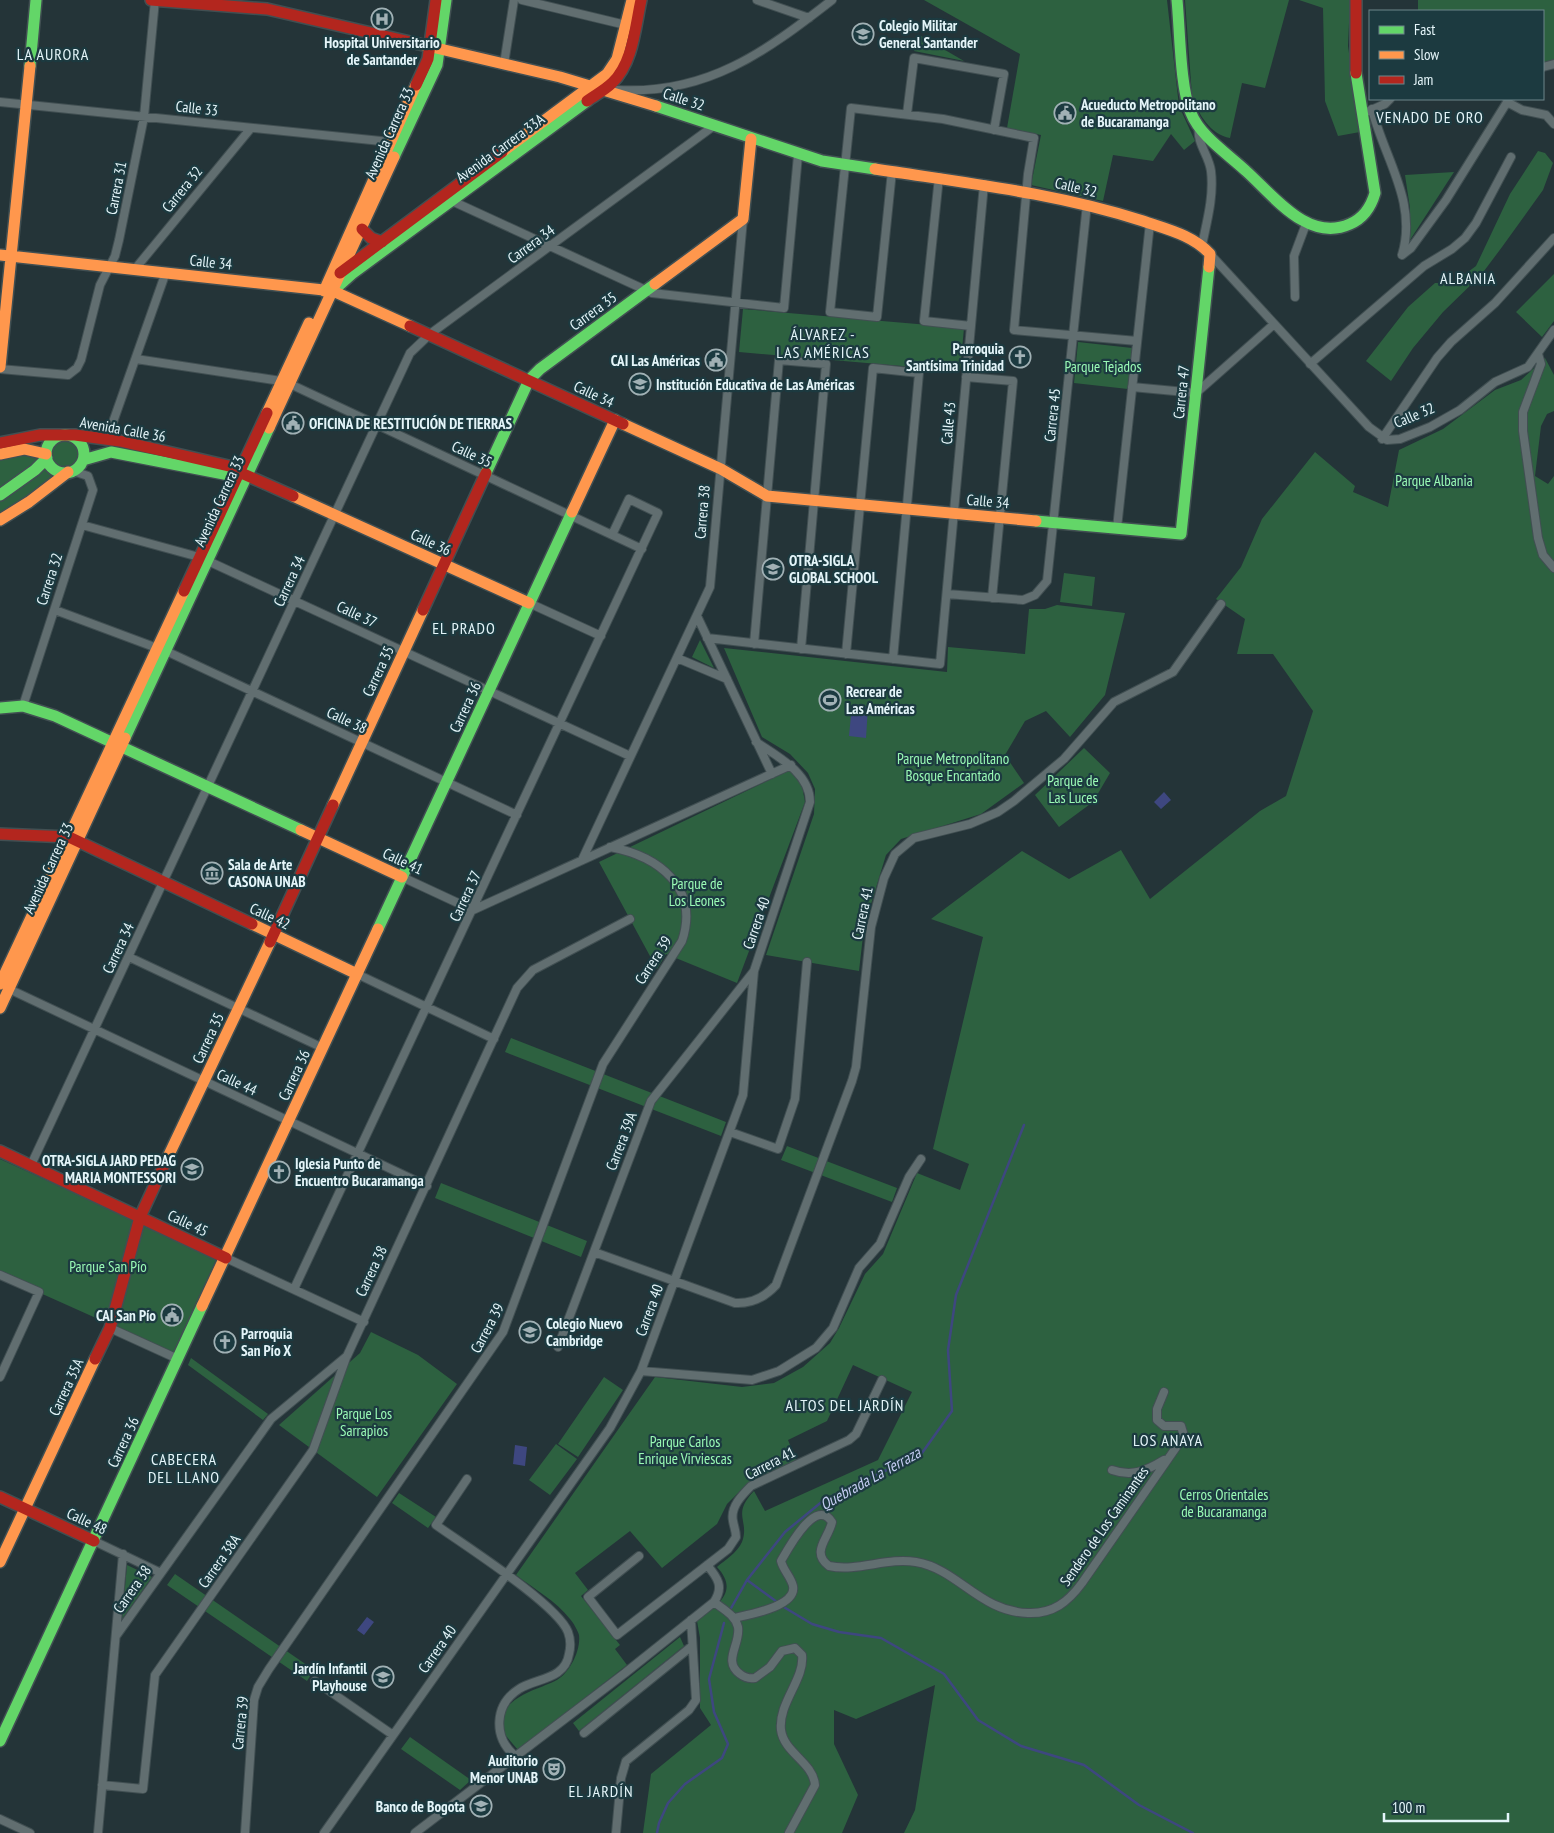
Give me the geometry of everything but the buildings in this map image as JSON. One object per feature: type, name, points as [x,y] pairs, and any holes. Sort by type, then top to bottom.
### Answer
[{"type":"main road","points":[[0,368],[6,256],[26,104],[36,0]]},
{"type":"main road","name":"Calle 32","points":[[154,0],[268,5],[436,49],[592,86],[715,125],[798,155],[844,166],[984,184],[1087,204],[1150,223],[1202,245]]},
{"type":"main road","name":"Avenida Carrera 33","points":[[329,290],[344,269],[437,65],[436,0]]},
{"type":"main road","name":"Avenida Carrera 33","points":[[0,1008],[4,987],[329,290],[391,142],[436,49],[446,0]]},
{"type":"main road","name":"Avenida Carrera 33A","points":[[344,269],[605,90],[616,80],[622,69],[630,26],[632,0]]},
{"type":"main road","name":"Avenida Carrera 33A","points":[[329,290],[610,71],[615,64],[641,0]]},
{"type":"main road","points":[[1177,0],[1186,97],[1191,114],[1199,126],[1306,224],[1327,229],[1348,226],[1362,218],[1374,203],[1374,180],[1355,67],[1356,0]]},
{"type":"main road","points":[[560,77],[569,90],[565,106]]},
{"type":"main road","name":"Carrera 38","points":[[743,220],[751,139]]},
{"type":"main road","name":"Carrera 35","points":[[140,1217],[318,838],[529,380],[540,369],[743,220]]},
{"type":"main road","points":[[362,229],[371,238],[382,242]]},
{"type":"main road","points":[[1202,245],[1210,254]]},
{"type":"main road","name":"Carrera 47","points":[[1181,534],[1210,254]]},
{"type":"main road","name":"Calle 34","points":[[6,256],[329,290],[430,334],[721,469],[767,496],[1181,534]]},
{"type":"main road","name":"Carrera 36","points":[[0,1741],[4,1720],[94,1541],[614,420]]},
{"type":"main road","name":"Avenida Calle 36","points":[[0,443],[46,434],[107,439],[233,466],[243,473]]},
{"type":"main road","points":[[0,494],[36,470],[46,456],[48,445],[54,438],[68,435],[74,437],[81,444],[84,454],[83,460],[71,472],[0,520]]},
{"type":"main road","points":[[0,454],[24,449],[46,456],[52,467],[71,472]]},
{"type":"main road","name":"Avenida Calle 36","points":[[83,460],[102,453],[111,452],[229,476],[243,473]]},
{"type":"main road","name":"Calle 36","points":[[243,473],[529,603]]},
{"type":"main road","name":"Calle 41","points":[[0,708],[23,706],[55,716],[402,877]]},
{"type":"main road","name":"Calle 42","points":[[0,834],[73,839],[357,974]]},
{"type":"main road","name":"Calle 45","points":[[0,1151],[226,1258]]},
{"type":"main road","name":"Carrera 35A","points":[[0,1562],[110,1328],[140,1217]]},
{"type":"main road","name":"Calle 48","points":[[0,1497],[94,1541]]},
{"type":"street","name":"Carrera 31","points":[[0,368],[61,375],[73,372],[81,360],[100,285],[120,240],[144,117],[154,0]]},
{"type":"street","points":[[504,64],[514,0]]},
{"type":"street","points":[[522,0],[630,26]]},
{"type":"street","points":[[757,0],[771,2],[809,18]]},
{"type":"street","points":[[605,90],[650,90],[702,80],[738,65],[776,43],[832,0]]},
{"type":"street","points":[[907,114],[914,58],[1004,74],[994,130]]},
{"type":"street","points":[[1363,117],[1372,109],[1385,104],[1389,100]]},
{"type":"street","points":[[1372,109],[1376,125],[1395,169],[1404,203],[1405,244],[1402,255],[1411,248],[1446,200],[1508,100],[1522,110],[1546,115],[1554,124]]},
{"type":"street","name":"Calle 33","points":[[0,102],[391,142]]},
{"type":"street","points":[[892,172],[877,317],[830,312],[851,108],[907,114],[1034,138],[1014,330],[1137,341]]},
{"type":"street","name":"Carrera 34","points":[[31,1165],[410,353],[430,334],[715,125]]},
{"type":"street","points":[[1199,126],[1199,140],[1208,158],[1212,178],[1212,196],[1202,245]]},
{"type":"street","name":"Carrera 32","points":[[135,269],[251,128]]},
{"type":"street","points":[[452,196],[550,246],[646,291],[660,295],[784,308],[798,155]]},
{"type":"street","points":[[1310,364],[1424,266],[1452,249],[1465,238],[1476,223],[1511,157]]},
{"type":"street","points":[[939,177],[924,321],[971,326]]},
{"type":"street","name":"Calle 43","points":[[893,659],[940,664],[984,184]]},
{"type":"street","name":"Carrera 45","points":[[992,598],[1022,600],[1035,595],[1047,581],[1050,572],[1087,204]]},
{"type":"street","name":"Carrera 38","points":[[582,860],[710,587],[743,220]]},
{"type":"street","points":[[1118,528],[1150,223]]},
{"type":"street","points":[[1295,297],[1294,256],[1306,224]]},
{"type":"street","points":[[1382,439],[1437,358],[1451,342],[1495,304],[1554,238]]},
{"type":"street","name":"Calle 32","points":[[1210,254],[1273,325],[1382,439],[1400,439],[1448,417],[1496,382],[1528,368],[1554,330]]},
{"type":"street","points":[[107,439],[166,272]]},
{"type":"street","points":[[1132,387],[1196,393],[1273,325]]},
{"type":"street","points":[[1538,354],[1541,364],[1524,412],[1523,431],[1538,538],[1543,555],[1554,568]]},
{"type":"street","name":"Calle 35","points":[[136,359],[286,382],[642,549]]},
{"type":"street","points":[[754,644],[779,360],[826,364],[801,649]]},
{"type":"street","points":[[707,638],[754,644],[846,654],[893,659],[919,373],[873,368],[846,654]]},
{"type":"street","points":[[946,594],[992,598],[1013,381],[966,377]]},
{"type":"street","name":"Carrera 32","points":[[23,706],[94,490],[93,484],[83,473],[71,472]]},
{"type":"street","name":"Carrera 37","points":[[294,1289],[428,1008],[658,513],[629,499],[612,535]]},
{"type":"street","name":"Calle 37","points":[[82,525],[203,559],[630,756]]},
{"type":"street","name":"Calle 36","points":[[529,603],[601,636]]},
{"type":"street","name":"Carrera 41","points":[[675,1281],[742,1303],[761,1298],[776,1285],[856,1067],[871,927],[884,878],[895,854],[914,838],[970,824],[998,812],[1064,759],[1114,702],[1173,672],[1221,604]]},
{"type":"street","name":"Calle 38","points":[[55,610],[161,649],[518,815]]},
{"type":"street","points":[[697,616],[772,774]]},
{"type":"street","points":[[677,658],[727,679]]},
{"type":"street","name":"Carrera 40","points":[[324,1833],[610,1428],[641,1371],[730,1132],[745,1083],[754,971],[810,802],[805,784],[791,765],[756,742]]},
{"type":"street","points":[[473,910],[791,765]]},
{"type":"street","name":"Carrera 39","points":[[244,1833],[254,1700],[261,1682],[497,1344],[511,1315],[602,1064],[682,941],[686,928],[686,911],[681,894],[672,878],[659,865],[643,856],[610,847]]},
{"type":"street","name":"Calle 41","points":[[402,877],[473,910]]},
{"type":"street","name":"Carrera 38","points":[[116,1636],[271,1419],[347,1356],[517,988],[533,970],[630,919]]},
{"type":"street","points":[[129,957],[323,1048]]},
{"type":"street","points":[[730,1132],[778,1149],[795,1099],[807,962]]},
{"type":"street","name":"Carrera 39A","points":[[558,1347],[651,1101],[754,971]]},
{"type":"street","name":"Calle 42","points":[[357,974],[494,1039]]},
{"type":"street","name":"Calle 44","points":[[4,987],[426,1186]]},
{"type":"street","points":[[641,1371],[752,1380],[779,1371],[800,1359],[826,1339],[833,1328],[859,1268],[880,1244],[909,1177],[921,1158]]},
{"type":"street","points":[[594,1252],[675,1281]]},
{"type":"street","name":"Calle 45","points":[[226,1258],[364,1322]]},
{"type":"street","points":[[0,1274],[39,1292],[0,1377]]},
{"type":"street","points":[[110,1328],[178,1359]]},
{"type":"street","name":"Carrera 38A","points":[[102,1785],[143,1789],[155,1675],[313,1450],[347,1356]]},
{"type":"street","name":"Carrera 41","points":[[640,1556],[588,1597],[617,1635],[728,1549],[736,1537],[733,1513],[743,1494],[751,1486],[849,1440],[856,1434],[882,1380]]},
{"type":"street","points":[[1112,1470],[1130,1474],[1168,1458],[1184,1433],[1177,1425],[1164,1426],[1157,1420],[1157,1410],[1164,1392]]},
{"type":"street","name":"Sendero de Los Caminantes","points":[[734,1618],[776,1607],[785,1602],[794,1589],[781,1561],[810,1518],[821,1515],[827,1517],[832,1522],[820,1549],[822,1558],[829,1566],[844,1567],[906,1561],[918,1562],[939,1571],[986,1601],[1006,1611],[1034,1613],[1049,1611],[1069,1600],[1168,1458]]},
{"type":"street","points":[[467,1479],[436,1525],[507,1575],[564,1623],[571,1644],[569,1658],[556,1674],[518,1690],[505,1704],[499,1720],[498,1730],[501,1740],[515,1756]]},
{"type":"street","name":"Calle 48","points":[[94,1541],[161,1573]]},
{"type":"street","name":"Carrera 38","points":[[98,1833],[123,1554]]},
{"type":"street","points":[[415,1833],[714,1602],[720,1590],[719,1582],[707,1565]]},
{"type":"street","points":[[714,1602],[734,1618],[738,1635],[732,1661],[735,1670],[745,1677],[755,1678],[777,1656],[787,1649],[795,1648],[802,1655],[801,1666],[784,1708],[781,1731],[788,1746],[812,1774],[815,1785],[789,1833]]},
{"type":"street","points":[[616,1833],[621,1778],[626,1762],[694,1706],[696,1694],[691,1620]]},
{"type":"street","points":[[584,1733],[692,1646]]},
{"type":"street","points":[[315,1681],[393,1735]]},
{"type":"street","points":[[0,1819],[30,1833]]},
{"type":"green space","points":[[924,0],[1167,0],[1179,106],[1195,141],[1184,150],[1171,134],[1153,161],[1113,155],[1103,201],[1031,185],[1041,135],[1007,128],[1020,54]]},
{"type":"green space","points":[[1185,0],[1289,0],[1265,88],[1242,83],[1230,138],[1217,133],[1206,123],[1192,96]]},
{"type":"green space","points":[[1299,0],[1350,0],[1348,46],[1360,132],[1338,136],[1325,101],[1323,8]]},
{"type":"green space","points":[[1418,0],[1554,0],[1554,61],[1544,63],[1544,10],[1418,10]]},
{"type":"green space","points":[[921,36],[964,61],[914,51]]},
{"type":"green space","points":[[1538,151],[1545,153],[1553,163],[1543,190],[1481,275],[1443,312],[1413,348],[1391,381],[1366,361],[1408,307],[1435,283],[1453,283],[1476,266],[1510,194]]},
{"type":"green space","points":[[1454,172],[1410,240],[1410,208],[1405,175]]},
{"type":"green space","points":[[1554,274],[1554,321],[1542,337],[1516,312]]},
{"type":"green space","points":[[743,309],[964,328],[960,371],[739,352]]},
{"type":"green space","name":"Parque Tejados","points":[[1078,342],[1132,348],[1128,389],[1074,383]]},
{"type":"green space","name":"Cerros Orientales de Bucaramanga","points":[[1545,358],[1554,375],[1554,411],[1547,414],[1541,426],[1535,476],[1548,484],[1554,476],[1554,1833],[904,1833],[915,1810],[935,1685],[856,1719],[834,1710],[834,1744],[858,1795],[842,1833],[643,1833],[651,1774],[711,1725],[700,1708],[700,1638],[697,1621],[718,1603],[726,1591],[724,1576],[717,1567],[734,1553],[742,1542],[744,1528],[742,1512],[747,1499],[754,1491],[765,1511],[878,1460],[912,1392],[853,1365],[827,1421],[788,1440],[796,1460],[746,1485],[727,1504],[717,1524],[662,1568],[630,1531],[575,1573],[588,1590],[581,1596],[620,1645],[615,1649],[627,1665],[518,1750],[501,1730],[502,1719],[506,1710],[519,1697],[555,1681],[565,1673],[576,1655],[579,1635],[577,1629],[564,1612],[516,1575],[655,1377],[742,1387],[774,1383],[803,1367],[830,1343],[865,1274],[883,1254],[917,1173],[960,1190],[969,1164],[933,1149],[983,937],[931,919],[1022,851],[1069,879],[1121,850],[1150,899],[1260,811],[1286,796],[1313,711],[1273,654],[1237,654],[1245,619],[1216,599],[1241,567],[1262,519],[1315,452],[1355,486],[1353,492],[1388,507],[1399,450],[1443,429],[1495,390],[1521,380]]},
{"type":"green space","points":[[65,439],[75,443],[79,453],[75,463],[65,467],[55,463],[51,453],[55,443]]},
{"type":"green space","points":[[31,452],[40,456],[38,461],[0,488],[0,457]]},
{"type":"green space","points":[[46,466],[55,475],[35,493],[0,515],[0,500]]},
{"type":"green space","points":[[1064,573],[1095,577],[1092,606],[1060,602]]},
{"type":"green space","name":"Parque Metropolitano Bosque Encantado","points":[[1057,605],[1125,613],[1105,695],[1070,737],[1046,711],[1025,721],[1005,755],[1024,783],[981,814],[901,839],[886,855],[864,927],[859,971],[766,955],[814,814],[815,789],[808,773],[790,754],[762,737],[724,648],[947,672],[948,647],[1025,654],[1029,609],[1045,609]]},
{"type":"green space","points":[[700,640],[714,668],[692,657]]},
{"type":"green space","name":"Parque de Las Luces","points":[[1084,748],[1110,773],[1093,802],[1059,827],[1035,795]]},
{"type":"green space","name":"Parque de Los Leones","points":[[790,770],[802,786],[805,802],[737,983],[666,954],[657,969],[599,862]]},
{"type":"green space","points":[[511,1038],[726,1122],[721,1136],[505,1052]]},
{"type":"green space","points":[[787,1146],[897,1188],[892,1202],[781,1160]]},
{"type":"green space","name":"Parque San Pío","points":[[0,1159],[217,1258],[174,1353],[0,1275]]},
{"type":"green space","points":[[441,1183],[587,1241],[581,1257],[435,1198]]},
{"type":"green space","name":"Parque Los Sarrapios","points":[[371,1332],[418,1355],[457,1384],[377,1497],[279,1425],[360,1353]]},
{"type":"green space","points":[[191,1358],[268,1414],[263,1420],[188,1365]]},
{"type":"green space","points":[[604,1377],[623,1390],[578,1457],[558,1444]]},
{"type":"green space","points":[[556,1444],[577,1459],[550,1495],[529,1480]]},
{"type":"green space","points":[[399,1493],[436,1517],[428,1528],[392,1503]]},
{"type":"green space","points":[[127,1565],[152,1577],[122,1619]]},
{"type":"green space","points":[[175,1574],[314,1670],[307,1681],[167,1585]]},
{"type":"green space","points":[[680,1637],[684,1646],[579,1731],[573,1723]]},
{"type":"green space","points":[[410,1737],[471,1780],[460,1790],[401,1749]]},
{"type":"water","points":[[852,705],[868,707],[866,738],[849,736]]},
{"type":"water","points":[[1164,792],[1171,800],[1161,809],[1154,802]]},
{"type":"water","points":[[515,1445],[527,1447],[525,1466],[513,1464]]},
{"type":"water","points":[[367,1617],[374,1622],[364,1635],[357,1630]]},
{"type":"waterway","name":"Quebrada La Terraza","points":[[730,1610],[747,1580],[785,1532],[824,1500],[922,1453],[952,1411],[948,1350],[956,1295],[1024,1125]]},
{"type":"waterway","points":[[747,1580],[777,1602]]},
{"type":"waterway","points":[[782,1606],[812,1624],[839,1632],[881,1638],[944,1674],[978,1720],[1021,1746],[1084,1765],[1139,1805],[1193,1833]]},
{"type":"waterway","name":"Quebrada La Terraza","points":[[657,1833],[659,1823],[668,1803],[685,1784],[722,1758],[728,1744],[714,1712],[709,1679],[724,1623]]},
{"type":"traffic: fast","points":[[30,66],[36,0]]},
{"type":"traffic: fast","points":[[394,157],[437,65],[446,0]]},
{"type":"traffic: fast","points":[[1177,0],[1185,89],[1187,102],[1195,121],[1215,144],[1280,204],[1306,222],[1320,227],[1335,228],[1355,222],[1366,212],[1375,193],[1356,73]]},
{"type":"traffic: fast","points":[[333,291],[353,273],[587,101]]},
{"type":"traffic: fast","points":[[656,106],[822,161],[875,169]]},
{"type":"traffic: fast","points":[[1036,521],[1181,534],[1209,267]]},
{"type":"traffic: fast","points":[[486,473],[529,380],[540,369],[655,284]]},
{"type":"traffic: fast","points":[[125,738],[269,428]]},
{"type":"traffic: fast","points":[[65,435],[78,441],[84,454],[78,467],[65,473],[52,467],[46,454],[52,441],[65,435]]},
{"type":"traffic: fast","points":[[83,460],[111,452],[229,475],[239,472]]},
{"type":"traffic: fast","points":[[0,495],[35,470],[47,458]]},
{"type":"traffic: fast","points":[[378,929],[572,512]]},
{"type":"traffic: fast","points":[[0,708],[23,706],[55,716],[301,830]]},
{"type":"traffic: fast","points":[[0,1741],[202,1306]]},
{"type":"traffic: slow","points":[[502,152],[607,74],[617,59],[632,0]]},
{"type":"traffic: slow","points":[[419,44],[560,77],[656,106]]},
{"type":"traffic: slow","points":[[0,367],[30,66]]},
{"type":"traffic: slow","points":[[324,291],[416,85]]},
{"type":"traffic: slow","points":[[655,284],[743,219],[751,139]]},
{"type":"traffic: slow","points":[[269,428],[394,157]]},
{"type":"traffic: slow","points":[[875,169],[1044,196],[1110,211],[1179,233],[1196,242],[1210,254],[1209,267]]},
{"type":"traffic: slow","points":[[0,255],[333,291],[410,326]]},
{"type":"traffic: slow","points":[[267,413],[309,323]]},
{"type":"traffic: slow","points":[[572,512],[615,420]]},
{"type":"traffic: slow","points":[[623,424],[721,469],[767,496],[1036,521]]},
{"type":"traffic: slow","points":[[0,454],[24,449],[46,454]]},
{"type":"traffic: slow","points":[[0,520],[29,502],[68,472]]},
{"type":"traffic: slow","points":[[293,496],[529,603]]},
{"type":"traffic: slow","points":[[0,984],[184,591]]},
{"type":"traffic: slow","points":[[333,805],[423,610]]},
{"type":"traffic: slow","points":[[0,1008],[125,738]]},
{"type":"traffic: slow","points":[[301,830],[402,877]]},
{"type":"traffic: slow","points":[[252,924],[357,974]]},
{"type":"traffic: slow","points":[[202,1306],[378,929]]},
{"type":"traffic: slow","points":[[166,1161],[270,942]]},
{"type":"traffic: slow","points":[[0,1562],[95,1359]]},
{"type":"traffic: jam","points":[[151,0],[267,9],[419,44]]},
{"type":"traffic: jam","points":[[416,85],[428,59],[436,0]]},
{"type":"traffic: jam","points":[[587,101],[612,83],[625,65],[632,44],[641,0]]},
{"type":"traffic: jam","points":[[1356,0],[1356,73]]},
{"type":"traffic: jam","points":[[340,273],[502,152]]},
{"type":"traffic: jam","points":[[362,229],[371,238],[382,242]]},
{"type":"traffic: jam","points":[[410,326],[623,424]]},
{"type":"traffic: jam","points":[[184,591],[267,413]]},
{"type":"traffic: jam","points":[[0,443],[40,435],[75,435],[120,441],[233,467],[239,472],[293,496]]},
{"type":"traffic: jam","points":[[423,610],[486,473]]},
{"type":"traffic: jam","points":[[270,942],[333,805]]},
{"type":"traffic: jam","points":[[0,834],[69,837],[252,924]]},
{"type":"traffic: jam","points":[[0,1151],[226,1258]]},
{"type":"traffic: jam","points":[[95,1359],[110,1328],[140,1217],[166,1161]]},
{"type":"traffic: jam","points":[[0,1497],[94,1541]]},
{"type":"place","name":"Hospital Universitario de Santander","points":[[382,19]]},
{"type":"place","name":"Colegio Militar General Santander","points":[[863,34]]},
{"type":"place","name":"Acueducto Metropolitano de Bucaramanga","points":[[1065,113]]},
{"type":"place","name":"Parroquia Santísima Trinidad","points":[[1020,357]]},
{"type":"place","name":"CAI Las Américas","points":[[716,360]]},
{"type":"place","name":"Institución Educativa de Las Américas","points":[[640,384]]},
{"type":"place","name":"OFICINA DE RESTITUCIÓN DE TIERRAS","points":[[293,423]]},
{"type":"place","name":"OTRA-SIGLA GLOBAL SCHOOL","points":[[773,569]]},
{"type":"place","name":"Recrear de Las Américas","points":[[830,700]]},
{"type":"place","name":"Sala de Arte CASONA UNAB","points":[[212,873]]},
{"type":"place","name":"OTRA-SIGLA JARD PEDAG MARIA MONTESSORI","points":[[192,1169]]},
{"type":"place","name":"Iglesia Punto de Encuentro Bucaramanga","points":[[279,1172]]},
{"type":"place","name":"CAI San Pío","points":[[172,1315]]},
{"type":"place","name":"Colegio Nuevo Cambridge","points":[[530,1332]]},
{"type":"place","name":"Parroquia San Pío X","points":[[225,1342]]},
{"type":"place","name":"Jardín Infantil Playhouse","points":[[383,1677]]},
{"type":"place","name":"Auditorio Menor UNAB","points":[[554,1769]]},
{"type":"place","name":"Banco de Bogota","points":[[481,1806]]},
{"type":"district","name":"LA AURORA","points":[[53,54]]},
{"type":"district","name":"VENADO DE ORO","points":[[1430,117]]},
{"type":"district","name":"ALBANIA","points":[[1468,278]]},
{"type":"district","name":"ÁLVAREZ - LAS AMÉRICAS","points":[[823,343]]},
{"type":"district","name":"EL PRADO","points":[[464,628]]},
{"type":"district","name":"ALTOS DEL JARDÍN","points":[[845,1405]]},
{"type":"district","name":"LOS ANAYA","points":[[1168,1440]]},
{"type":"district","name":"CABECERA DEL LLANO","points":[[184,1468]]},
{"type":"district","name":"EL JARDÍN","points":[[601,1791]]},
{"type":"park label","name":"Parque Albania","points":[[1434,480]]},
{"type":"park label","name":"Parque Carlos Enrique Virviescas","points":[[685,1450]]}]
